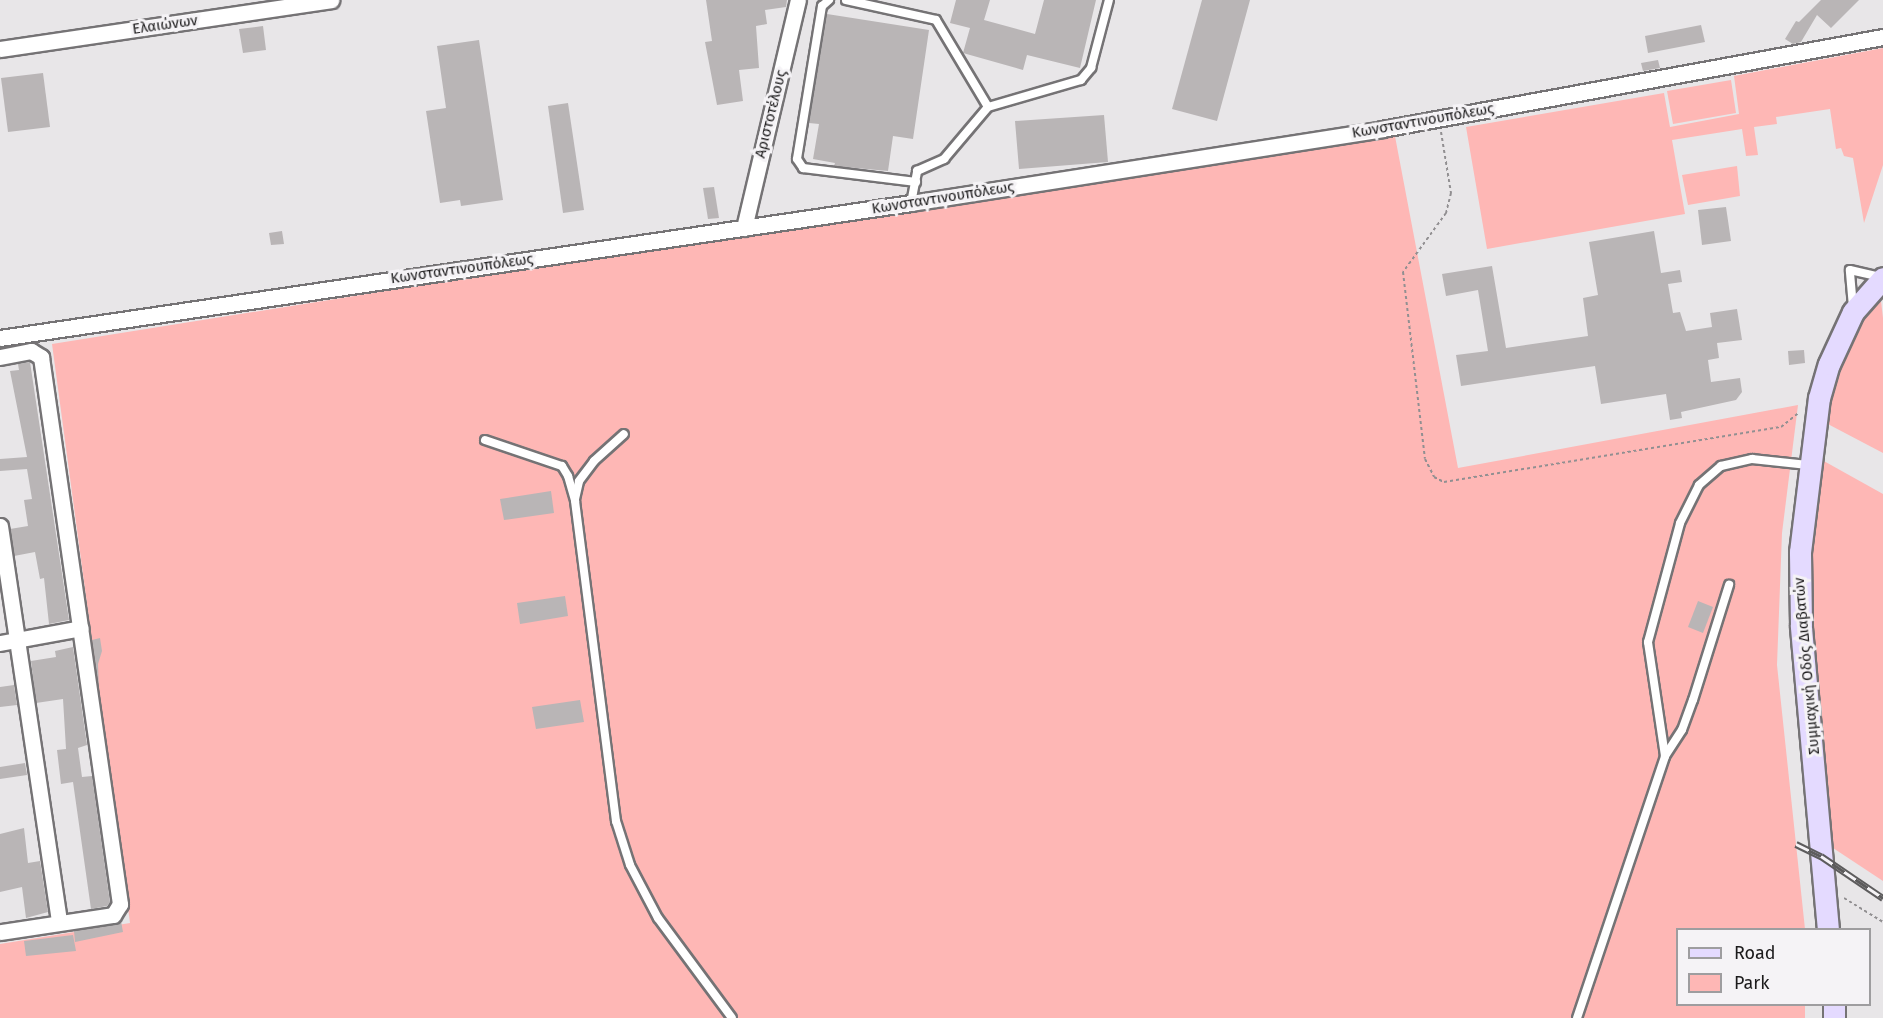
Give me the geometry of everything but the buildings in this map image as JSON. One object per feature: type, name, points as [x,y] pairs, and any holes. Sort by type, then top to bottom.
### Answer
[{"type":"street","name":"Ελαιώνων","points":[[0,49],[331,0]]},
{"type":"street","name":"Αριστοτέλους","points":[[744,228],[798,0]]},
{"type":"street","name":"Κωνσταντινουπόλεως","points":[[0,338],[911,203],[1438,118],[1883,37]]},
{"type":"street","name":"Συμμαχική Οδός Διαβατών","points":[[1828,928],[1799,582],[1810,465],[1820,396],[1839,336],[1853,312],[1883,278]]},
{"type":"street","points":[[0,357],[31,351],[41,357],[120,904],[113,915],[0,932]]},
{"type":"street","points":[[0,526],[59,922]]},
{"type":"street","points":[[0,643],[81,628]]},
{"type":"lane","points":[[829,0],[820,12],[797,159],[803,168],[916,182]]},
{"type":"lane","points":[[846,0],[936,20],[988,107]]},
{"type":"lane","points":[[911,203],[917,171],[944,159],[988,107],[1081,80],[1091,68],[1109,0]]},
{"type":"lane","points":[[1853,312],[1850,270],[1883,278]]},
{"type":"lane","points":[[575,501],[579,481],[594,460],[624,434]]},
{"type":"lane","points":[[485,440],[562,466],[575,501],[616,821],[630,866],[658,918],[732,1018]]},
{"type":"lane","points":[[1665,756],[1648,642],[1680,523],[1699,486],[1721,466],[1752,459],[1810,465]]},
{"type":"lane","points":[[1577,1018],[1665,756],[1682,730],[1693,700],[1729,585]]},
{"type":"path","points":[[1438,118],[1451,193],[1446,213],[1403,272],[1425,459],[1434,477],[1444,482],[1781,427],[1820,396]]},
{"type":"path","points":[[1824,885],[1883,922]]},
{"type":"green space","points":[[1883,48],[1883,165],[1864,223],[1853,158],[1844,156],[1841,148],[1836,149],[1830,109],[1776,117],[1777,124],[1754,127],[1758,155],[1746,156],[1742,129],[1672,140],[1685,214],[1487,249],[1466,127],[1664,93],[1670,127],[1739,114],[1734,76]]},
{"type":"green space","points":[[1731,80],[1736,113],[1673,124],[1667,91]]},
{"type":"green space","points":[[1394,131],[1458,468],[1798,405],[1782,533],[1777,665],[1805,928],[1676,928],[1676,1006],[1805,1006],[1805,1018],[0,1018],[0,944],[130,923],[52,344]]},
{"type":"green space","points":[[1737,166],[1740,196],[1688,205],[1682,175]]},
{"type":"green space","points":[[1881,301],[1883,453],[1824,422],[1829,386],[1842,352],[1862,318]]},
{"type":"green space","points":[[1822,460],[1883,494],[1883,881],[1830,846],[1806,612]]},
{"type":"railway","points":[[1796,844],[1821,856],[1883,898]]}]
